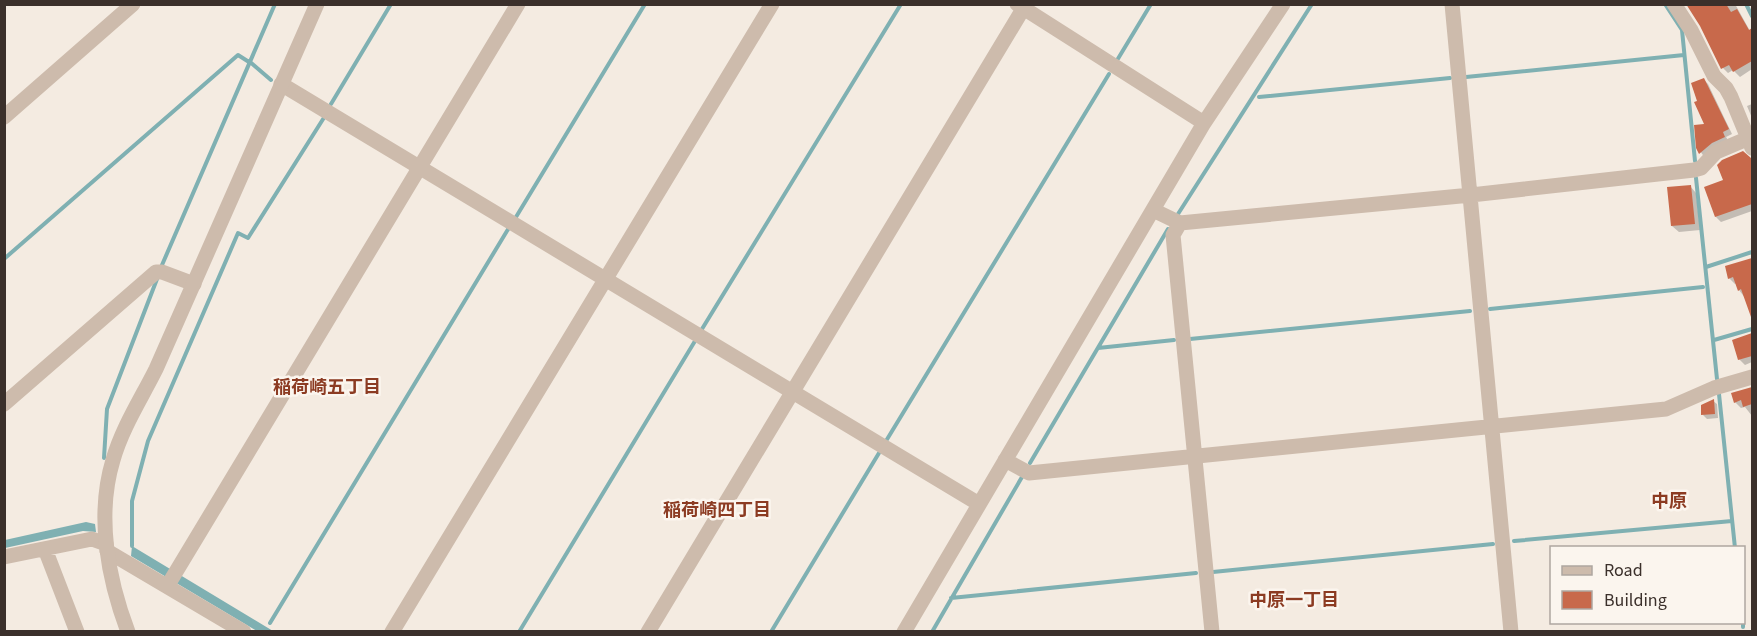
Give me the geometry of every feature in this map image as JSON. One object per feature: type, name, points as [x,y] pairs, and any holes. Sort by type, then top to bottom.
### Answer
[{"type":"street","points":[[4,117],[133,4]]},
{"type":"street","points":[[128,632],[109,571],[106,500],[113,460],[126,427],[156,369],[194,285],[317,4]]},
{"type":"street","points":[[168,585],[518,4]]},
{"type":"street","points":[[392,632],[772,4]]},
{"type":"street","points":[[904,632],[1204,123],[1283,4]]},
{"type":"street","points":[[1452,4],[1511,632]]},
{"type":"street","points":[[1153,210],[1180,223],[1471,195],[1701,168],[1716,152],[1751,143],[1731,97],[1714,76],[1674,4]]},
{"type":"street","points":[[648,632],[1022,6],[1204,123]]},
{"type":"street","points":[[281,84],[979,504]]},
{"type":"street","points":[[1180,223],[1173,235],[1212,632]]},
{"type":"street","points":[[4,404],[156,272],[162,272],[194,285]]},
{"type":"street","points":[[1005,460],[1029,474],[1666,409],[1714,388],[1752,377]]},
{"type":"street","points":[[4,557],[92,539],[244,632]]},
{"type":"street","points":[[45,549],[77,632]]},
{"type":"water","points":[[86,522],[95,524],[96,532],[83,531],[5,548],[5,540]]},
{"type":"water","points":[[132,546],[273,631],[257,631],[131,556]]},
{"type":"building","points":[[1686,4],[1726,4],[1731,12],[1737,9],[1749,30],[1752,28],[1752,61],[1733,72],[1729,65],[1721,69],[1700,26]]},
{"type":"building","points":[[1704,78],[1729,129],[1723,132],[1725,137],[1712,143],[1699,154],[1696,148],[1694,125],[1704,124],[1694,102],[1697,101],[1691,83]]},
{"type":"building","points":[[1743,151],[1752,162],[1752,204],[1715,217],[1704,187],[1723,180],[1717,165],[1722,160]]},
{"type":"building","points":[[1691,185],[1695,224],[1671,226],[1667,187]]},
{"type":"building","points":[[1752,258],[1751,317],[1741,289],[1738,291],[1733,277],[1728,279],[1725,266]]},
{"type":"building","points":[[1752,333],[1752,356],[1738,360],[1732,340]]},
{"type":"building","points":[[1752,387],[1752,404],[1743,407],[1741,400],[1734,403],[1731,393]]},
{"type":"building","points":[[1714,399],[1715,414],[1701,415],[1701,405]]},
{"type":"waterway","points":[[162,265],[275,4]]},
{"type":"waterway","points":[[331,104],[391,4]]},
{"type":"waterway","points":[[516,217],[645,4]]},
{"type":"waterway","points":[[702,329],[901,4]]},
{"type":"waterway","points":[[1116,62],[1151,4]]},
{"type":"waterway","points":[[1178,214],[1312,4]]},
{"type":"waterway","points":[[1665,4],[1682,30],[1695,161]]},
{"type":"waterway","points":[[1746,4],[1752,16]]},
{"type":"waterway","points":[[4,259],[238,55],[249,62]]},
{"type":"waterway","points":[[1466,77],[1684,55]]},
{"type":"waterway","points":[[249,61],[271,80]]},
{"type":"waterway","points":[[886,441],[1109,74]]},
{"type":"waterway","points":[[1259,97],[1450,78]]},
{"type":"waterway","points":[[132,546],[132,501],[148,441],[238,233],[248,238],[325,116]]},
{"type":"waterway","points":[[1696,178],[1717,379]]},
{"type":"waterway","points":[[270,623],[510,226]]},
{"type":"waterway","points":[[1030,463],[1168,229]]},
{"type":"waterway","points":[[1706,267],[1752,252]]},
{"type":"waterway","points":[[104,458],[107,409],[157,279]]},
{"type":"waterway","points":[[1490,309],[1703,287]]},
{"type":"waterway","points":[[1190,339],[1470,311]]},
{"type":"waterway","points":[[1714,340],[1752,329]]},
{"type":"waterway","points":[[1098,348],[1174,340]]},
{"type":"waterway","points":[[519,632],[695,341]]},
{"type":"waterway","points":[[1719,394],[1735,546]]},
{"type":"waterway","points":[[771,632],[879,453]]},
{"type":"waterway","points":[[932,632],[1022,477]]},
{"type":"waterway","points":[[1514,541],[1732,521]]},
{"type":"waterway","points":[[1213,572],[1493,544]]},
{"type":"waterway","points":[[951,598],[1196,573]]},
{"type":"district","name":"稲荷崎五丁目","points":[[327,387]]},
{"type":"district","name":"中原","points":[[1669,501]]},
{"type":"district","name":"稲荷崎四丁目","points":[[717,510]]},
{"type":"district","name":"中原一丁目","points":[[1294,600]]}]
